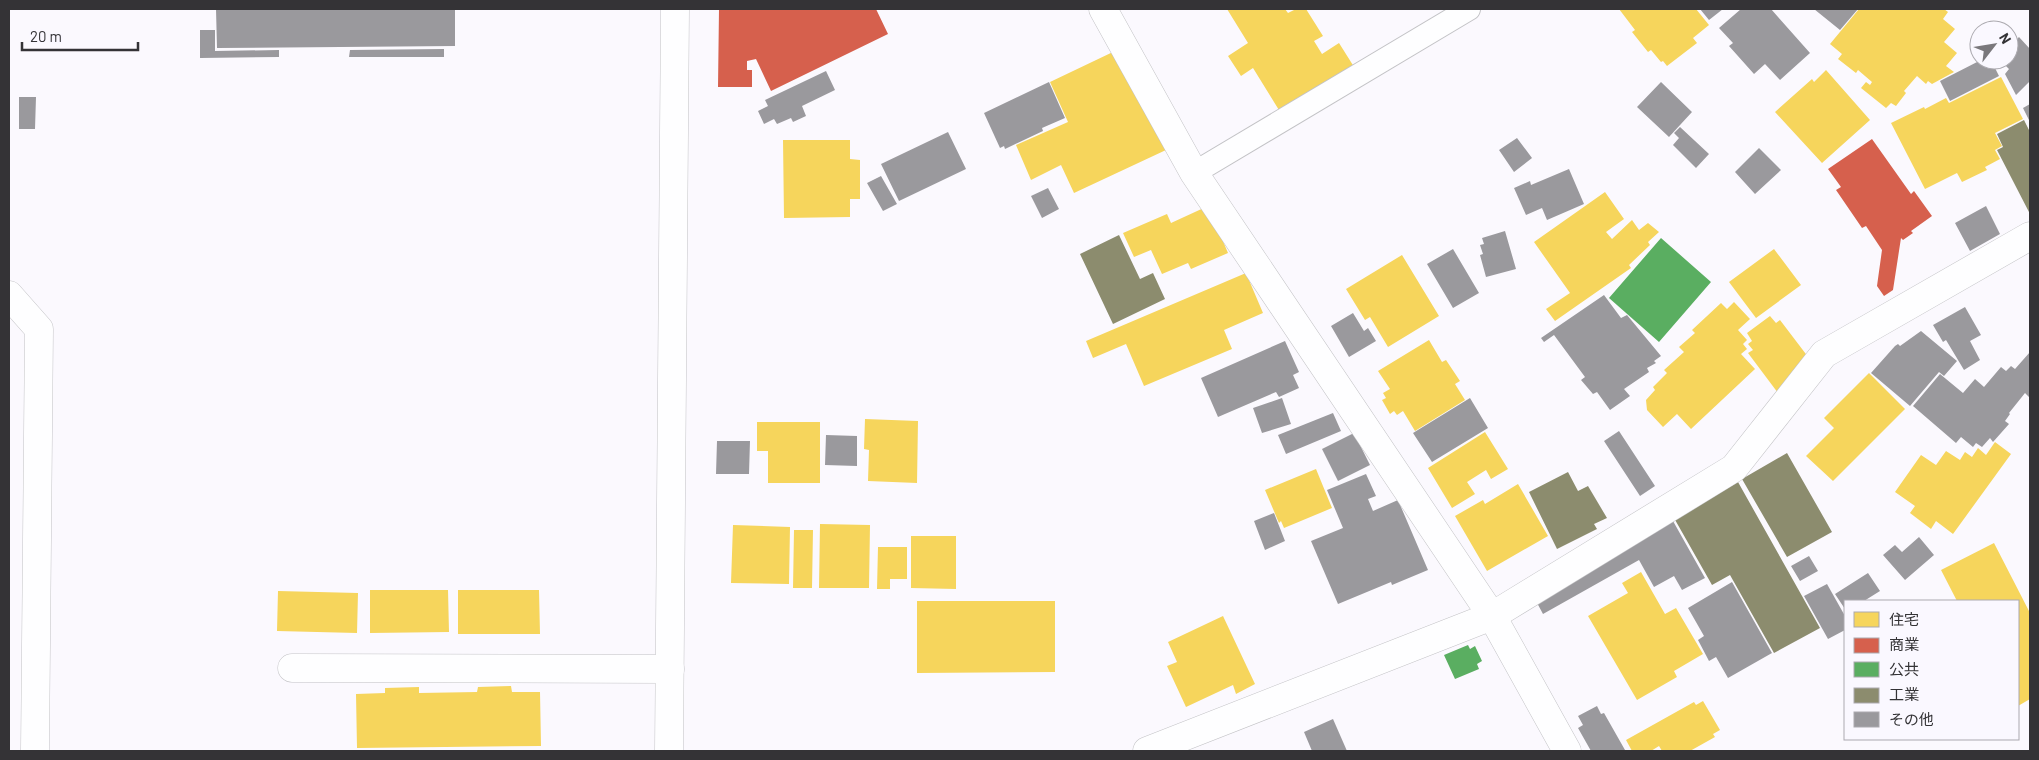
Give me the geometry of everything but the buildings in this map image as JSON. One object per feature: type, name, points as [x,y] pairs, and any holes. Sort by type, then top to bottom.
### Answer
[{"type":"street","points":[[669,751],[675,9]]},
{"type":"street","points":[[1103,9],[1194,173],[1492,616],[1567,751]]},
{"type":"street","points":[[1147,751],[1492,616],[1734,468],[1824,354],[2030,236]]},
{"type":"street","points":[[9,295],[39,329],[35,751]]},
{"type":"street","points":[[292,668],[670,669]]},
{"type":"lane","points":[[1194,173],[1469,9]]}]
